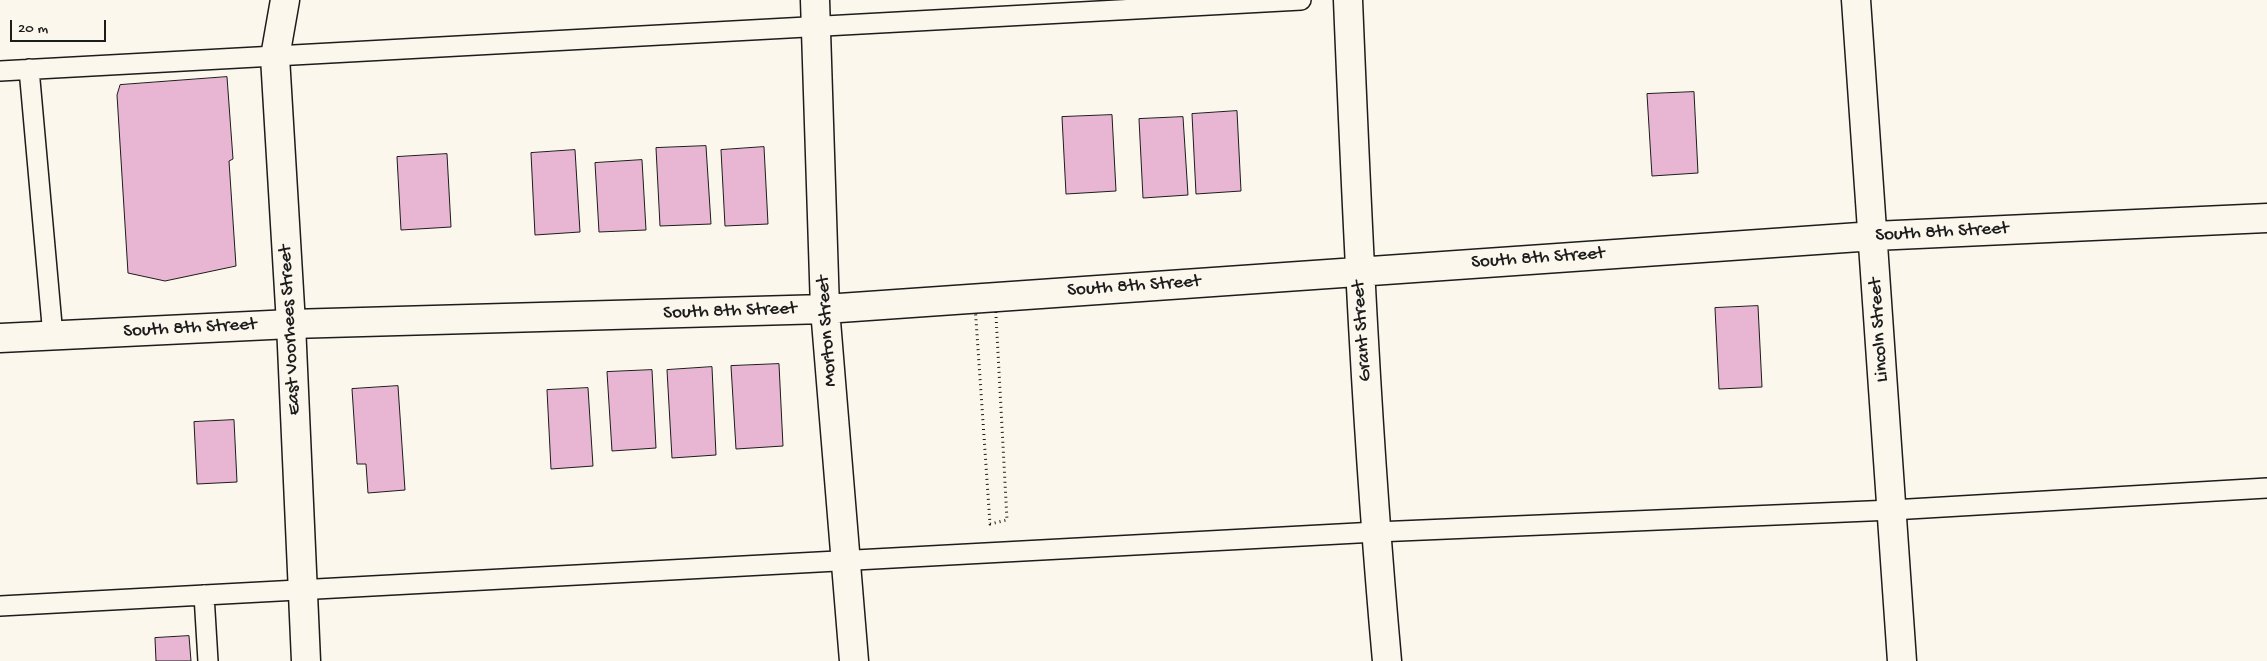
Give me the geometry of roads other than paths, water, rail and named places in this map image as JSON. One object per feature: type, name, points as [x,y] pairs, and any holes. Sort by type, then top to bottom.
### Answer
[{"type":"street","name":"East Voorhees Street","points":[[285,0],[275,57],[291,324],[306,661]]},
{"type":"street","name":"Grant Street","points":[[1348,0],[1359,271],[1376,532],[1387,661]]},
{"type":"street","name":"Lincoln Street","points":[[1856,0],[1874,236],[1902,661]]},
{"type":"street","name":"Morton Street","points":[[815,13],[825,309],[854,661]]},
{"type":"street","name":"South 8th Street","points":[[0,338],[291,324],[825,309],[1874,236],[2267,218]]},
{"type":"lane","points":[[0,71],[275,57],[815,13],[1301,0]]},
{"type":"lane","points":[[29,69],[53,336]]},
{"type":"lane","points":[[0,606],[1376,532],[1892,510],[2267,488]]},
{"type":"lane","points":[[204,595],[208,661]]}]
